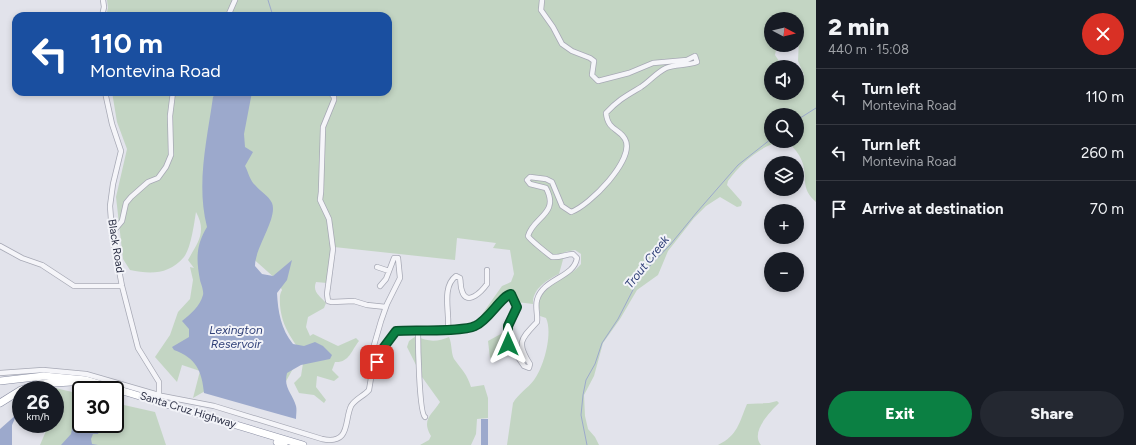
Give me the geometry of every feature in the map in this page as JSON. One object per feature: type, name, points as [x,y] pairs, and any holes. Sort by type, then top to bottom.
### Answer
[{"type":"highway","name":"Santa Cruz Highway","points":[[0,381],[44,376],[86,380],[303,445]]},
{"type":"highway","points":[[0,386],[34,381],[71,382]]},
{"type":"highway","points":[[64,382],[71,382]]},
{"type":"highway","points":[[0,403],[12,396]]},
{"type":"highway","name":"Santa Cruz Highway","points":[[124,396],[285,445]]},
{"type":"street","points":[[103,0],[103,12]]},
{"type":"street","points":[[230,12],[235,0]]},
{"type":"street","points":[[0,373],[43,370],[77,373],[159,395],[214,406],[331,440],[339,438],[346,432],[350,408],[369,390],[372,372],[381,351],[396,331],[471,328],[486,320],[505,297],[511,294],[517,307],[508,323],[507,341],[510,348],[524,366],[529,368],[530,364],[523,352],[522,343],[529,328],[537,322],[536,300],[546,285],[569,271],[576,262],[577,258],[574,254],[569,254],[559,258],[552,257],[541,246],[529,239],[529,230],[547,212],[550,201],[546,188],[530,184],[527,180],[530,177],[546,179],[552,182],[562,206],[572,212],[579,210],[609,181],[618,170],[625,156],[627,147],[625,138],[610,126],[606,113],[625,95],[642,87],[668,67],[689,65],[697,62],[695,56],[687,60],[665,61],[598,81],[594,79],[592,75],[594,61],[562,44],[553,27],[541,10],[542,0]]},
{"type":"street","name":"Black Road","points":[[106,96],[112,124],[121,151],[113,184],[110,206],[112,233],[122,286],[138,348],[159,382],[159,395]]},
{"type":"street","points":[[112,233],[122,221],[126,203],[148,182],[158,178],[166,167],[171,155],[170,116],[172,96]]},
{"type":"street","points":[[333,96],[334,100],[323,127],[320,200],[329,219],[333,249],[327,294],[328,301],[354,301],[367,305],[386,307]]},
{"type":"street","points":[[0,246],[22,258],[42,265],[74,286],[122,286]]},
{"type":"street","points":[[372,372],[370,368],[370,359],[386,307],[400,278],[399,258],[394,258],[386,279],[380,286]]},
{"type":"street","points":[[377,268],[389,271]]},
{"type":"street","points":[[448,330],[450,317],[446,292],[453,279],[456,276],[460,278],[462,291],[470,298],[476,296],[487,284],[487,270]]},
{"type":"street","points":[[418,330],[419,378],[422,395],[422,415],[425,417]]},
{"type":"green space","points":[[107,0],[816,0],[816,202],[808,193],[806,188],[804,156],[799,156],[793,148],[804,148],[804,108],[764,108],[764,148],[751,156],[739,168],[728,181],[727,185],[742,202],[741,206],[737,207],[720,197],[706,206],[694,218],[668,251],[658,275],[637,290],[620,319],[603,343],[594,376],[584,395],[585,416],[588,429],[595,437],[599,445],[507,445],[513,403],[538,374],[544,359],[548,341],[548,324],[546,318],[540,316],[539,301],[546,290],[581,264],[581,254],[575,250],[565,252],[561,255],[564,256],[559,274],[545,282],[538,289],[533,299],[533,304],[517,302],[514,292],[508,290],[494,310],[478,320],[502,286],[511,282],[514,274],[510,250],[493,248],[496,243],[457,238],[455,260],[334,247],[327,283],[316,282],[315,285],[317,294],[326,303],[324,308],[308,317],[306,327],[310,336],[313,334],[338,346],[356,338],[359,341],[344,361],[335,362],[332,370],[339,377],[334,381],[317,376],[316,387],[326,400],[324,403],[314,395],[299,393],[294,383],[301,376],[304,357],[285,327],[280,305],[282,290],[277,280],[250,256],[241,237],[286,344],[299,358],[285,383],[264,357],[193,398],[200,371],[182,365],[177,382],[155,357],[170,335],[178,312],[190,299],[193,280],[190,267],[194,268],[188,260],[200,237],[201,225],[196,212],[189,248],[184,257],[172,267],[159,272],[130,270],[123,259],[116,197],[127,149],[117,122],[113,96],[392,96],[392,12],[107,12]],"holes":[[[764,12],[804,12],[804,52],[798,52],[798,60],[804,60],[804,100],[764,100],[764,60],[778,60],[775,55],[776,52],[764,52]]]},
{"type":"green space","points":[[508,330],[509,347],[490,358],[488,341]]},
{"type":"green space","points":[[416,336],[432,341],[449,337],[453,357],[466,375],[471,387],[484,385],[488,398],[488,418],[477,419],[476,434],[471,445],[420,445],[429,440],[431,436],[428,430],[427,421],[440,402],[422,377],[407,347],[409,341]]},
{"type":"green space","points":[[64,390],[72,392],[72,433],[124,433],[124,405],[155,412],[166,445],[40,445],[45,433],[64,433]]},
{"type":"green space","points":[[777,401],[779,403],[762,422],[759,428],[758,440],[761,445],[718,445],[734,433],[740,423],[747,404]]},
{"type":"water","name":"Lexington Reservoir","points":[[251,96],[244,134],[245,147],[253,152],[245,166],[250,179],[270,200],[273,209],[269,225],[258,250],[255,266],[262,274],[273,276],[292,260],[287,280],[277,293],[279,314],[283,326],[293,344],[304,346],[315,342],[323,346],[332,355],[330,359],[301,365],[287,373],[286,383],[295,402],[296,419],[204,393],[202,378],[193,361],[182,353],[174,350],[172,347],[189,337],[189,329],[182,321],[192,313],[202,299],[203,295],[199,272],[198,252],[203,234],[207,227],[202,195],[202,178],[213,97]]},
{"type":"water","points":[[12,418],[12,445],[0,445],[0,429]]},
{"type":"water","points":[[481,419],[488,419],[488,445],[481,445]]},
{"type":"water","points":[[72,429],[72,433],[98,433],[93,434],[91,439],[92,444],[98,445],[61,445],[71,434]]},
{"type":"waterway","points":[[268,0],[272,12]]},
{"type":"waterway","name":"Trout Creek","points":[[804,116],[816,108]]},
{"type":"waterway","name":"Trout Creek","points":[[587,445],[581,415],[586,380],[595,364],[602,343],[618,319],[636,284],[644,272],[670,245],[738,165],[764,145]]},
{"type":"route","points":[[377,362],[381,351],[396,331],[471,328],[486,320],[505,297],[511,294],[513,295],[517,307],[508,323],[508,344]]}]
